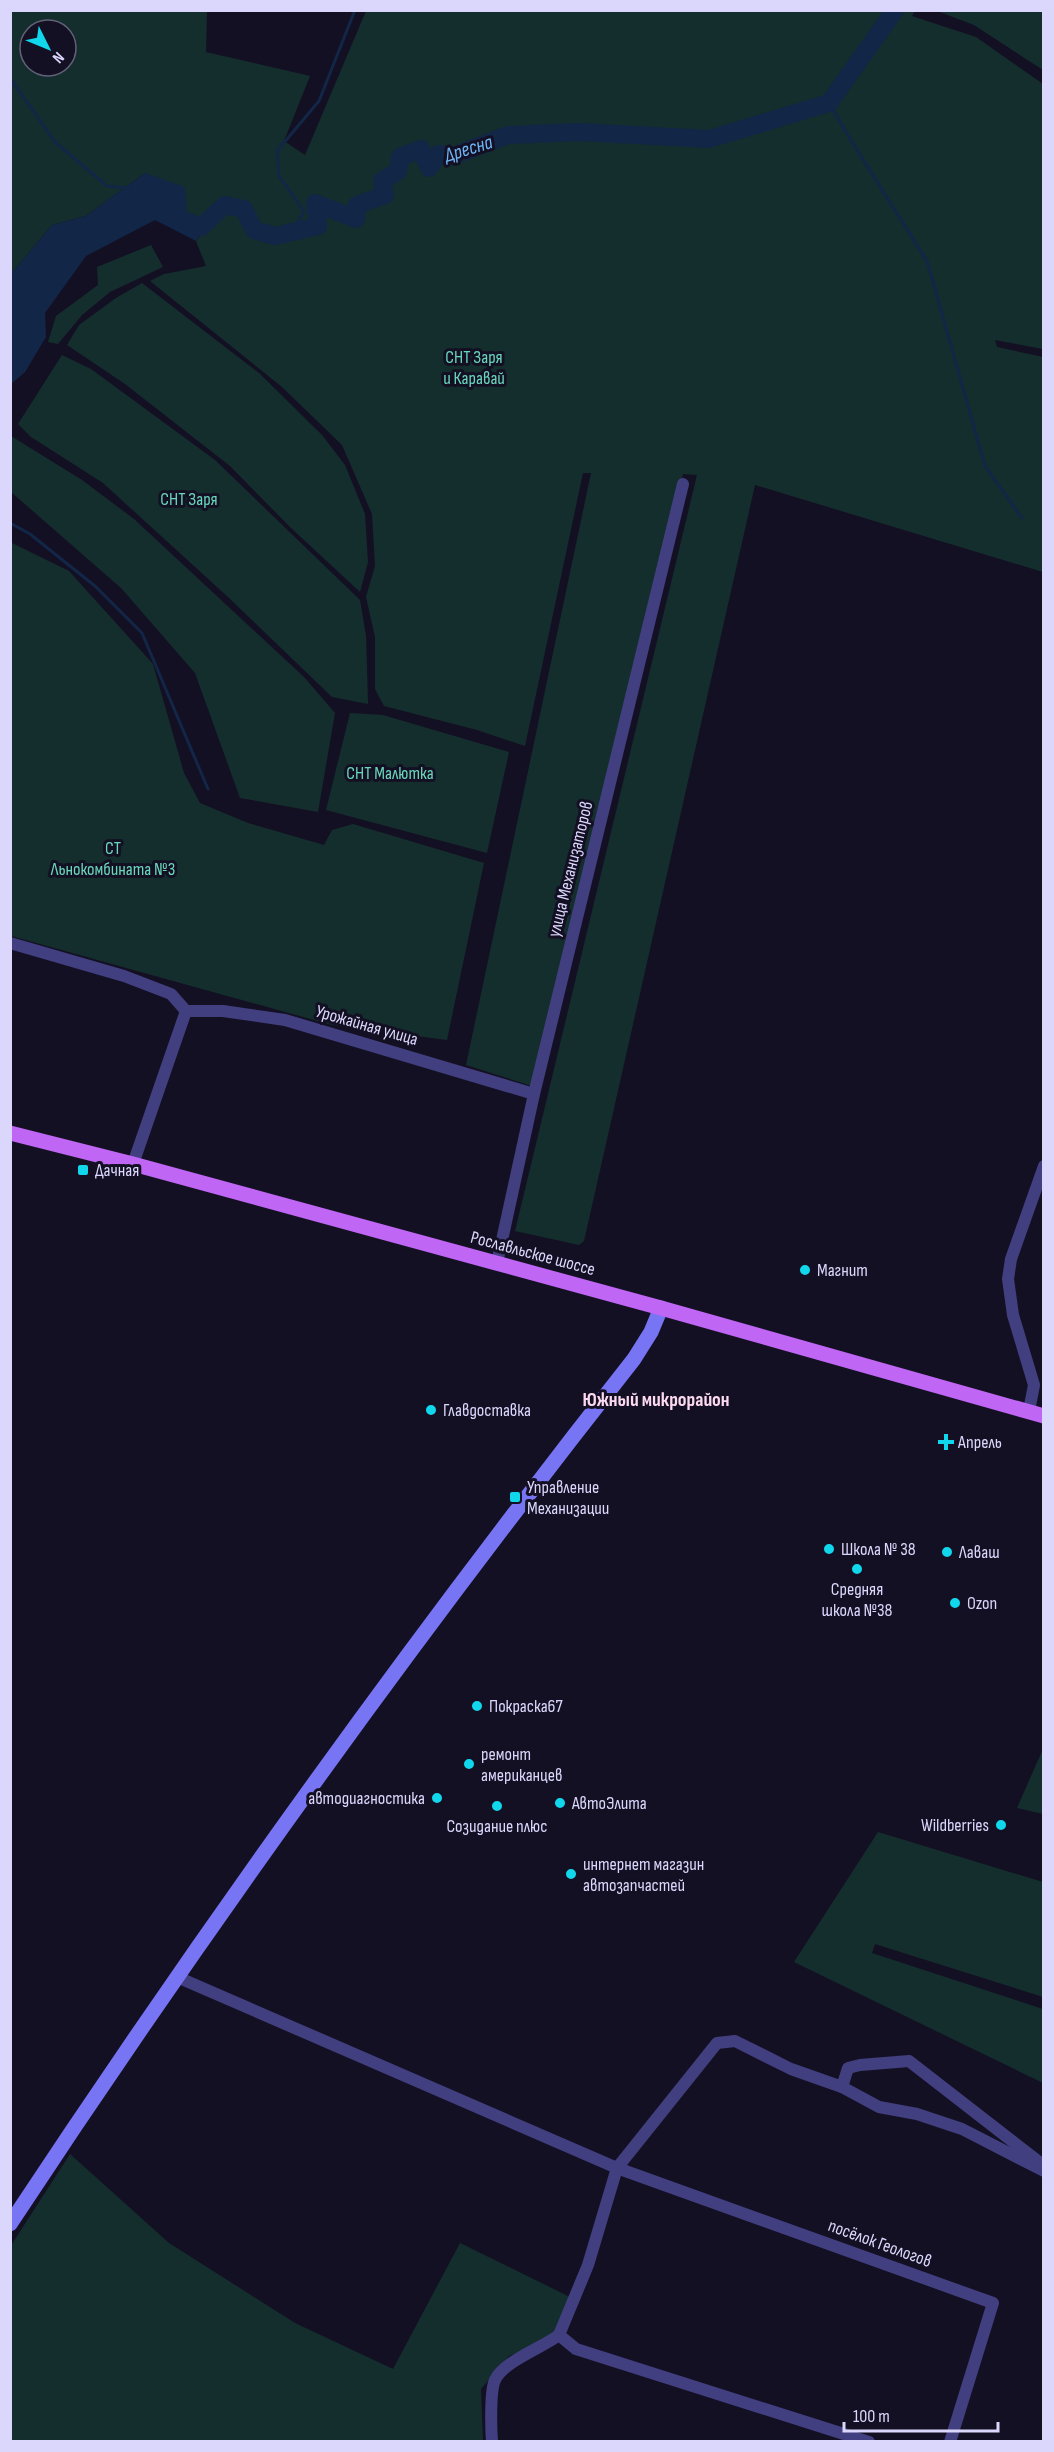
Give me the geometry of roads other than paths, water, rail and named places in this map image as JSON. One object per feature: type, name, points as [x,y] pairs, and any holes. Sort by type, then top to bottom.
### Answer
[{"type":"main road","name":"Рославльское шоссе","points":[[10,1133],[134,1164],[1036,1413]]},
{"type":"street","name":"улица Механизаторов","points":[[496,1263],[534,1094],[683,484]]},
{"type":"street","points":[[10,943],[124,976],[171,994],[186,1011],[134,1164]]},
{"type":"street","name":"Урожайная улица","points":[[186,1011],[223,1011],[285,1020],[534,1094]]},
{"type":"street","points":[[1036,1413],[1034,1386],[1013,1315],[1008,1279],[1011,1259],[1044,1166]]},
{"type":"street","points":[[10,2224],[177,1977],[429,1627],[634,1359],[651,1332],[661,1308]]},
{"type":"street","points":[[177,1977],[617,2168]]},
{"type":"street","points":[[492,2442],[494,2381],[511,2363],[560,2335],[588,2265],[617,2168],[717,2043],[735,2041],[791,2069],[842,2087],[879,2107],[917,2114],[962,2129],[1044,2171]]},
{"type":"street","points":[[842,2087],[848,2068],[909,2061],[1044,2165]]},
{"type":"street","name":"посёлок Геологов","points":[[617,2168],[993,2303],[950,2442]]},
{"type":"street","points":[[560,2335],[576,2349],[869,2442]]},
{"type":"water","points":[[145,173],[185,187],[187,213],[209,223],[196,241],[155,220],[86,256],[45,313],[46,337],[25,372],[11,384],[11,274],[52,225],[86,216]]},
{"type":"waterway","points":[[293,232],[304,211],[279,176],[277,151],[319,101],[355,10]]},
{"type":"waterway","name":"Дресна","points":[[187,221],[201,227],[225,205],[244,209],[254,230],[275,236],[318,226],[315,203],[356,219],[357,205],[385,195],[382,181],[398,171],[400,157],[421,149],[429,168],[439,154],[453,156],[508,135],[580,132],[709,139],[829,103],[895,10]]},
{"type":"waterway","points":[[10,78],[55,142],[107,186],[127,188]]},
{"type":"waterway","points":[[829,103],[927,261],[985,466],[1022,518]]},
{"type":"waterway","points":[[10,523],[30,534],[95,586],[142,633],[208,789]]},
{"type":"place","name":"Дачная","points":[[83,1170]]},
{"type":"place","name":"Магнит","points":[[805,1270]]},
{"type":"place","name":"Главдоставка","points":[[431,1410]]},
{"type":"place","name":"Апрель","points":[[946,1442]]},
{"type":"place","name":"Управление Механизации","points":[[515,1497]]},
{"type":"place","name":"Школа № 38","points":[[829,1549]]},
{"type":"place","name":"Лаваш","points":[[947,1552]]},
{"type":"place","name":"Средняя школа №38","points":[[857,1569]]},
{"type":"place","name":"Ozon","points":[[955,1603]]},
{"type":"place","name":"Покраска67","points":[[477,1706]]},
{"type":"place","name":"ремонт американцев","points":[[469,1764]]},
{"type":"place","name":"автодиагностика","points":[[437,1798]]},
{"type":"place","name":"АвтоЭлита","points":[[560,1803]]},
{"type":"place","name":"Созидание плюс","points":[[497,1806]]},
{"type":"place","name":"Wildberries","points":[[1001,1825]]},
{"type":"place","name":"интернет магазин автозапчастей","points":[[571,1874]]},
{"type":"district","name":"Южный микрорайон","points":[[656,1399]]},
{"type":"park label","name":"СНТ Заря и Каравай","points":[[474,367]]},
{"type":"park label","name":"СНТ Заря","points":[[189,499]]},
{"type":"park label","name":"СНТ Малютка","points":[[390,773]]},
{"type":"park label","name":"СТ Льнокомбината №3","points":[[113,858]]}]
